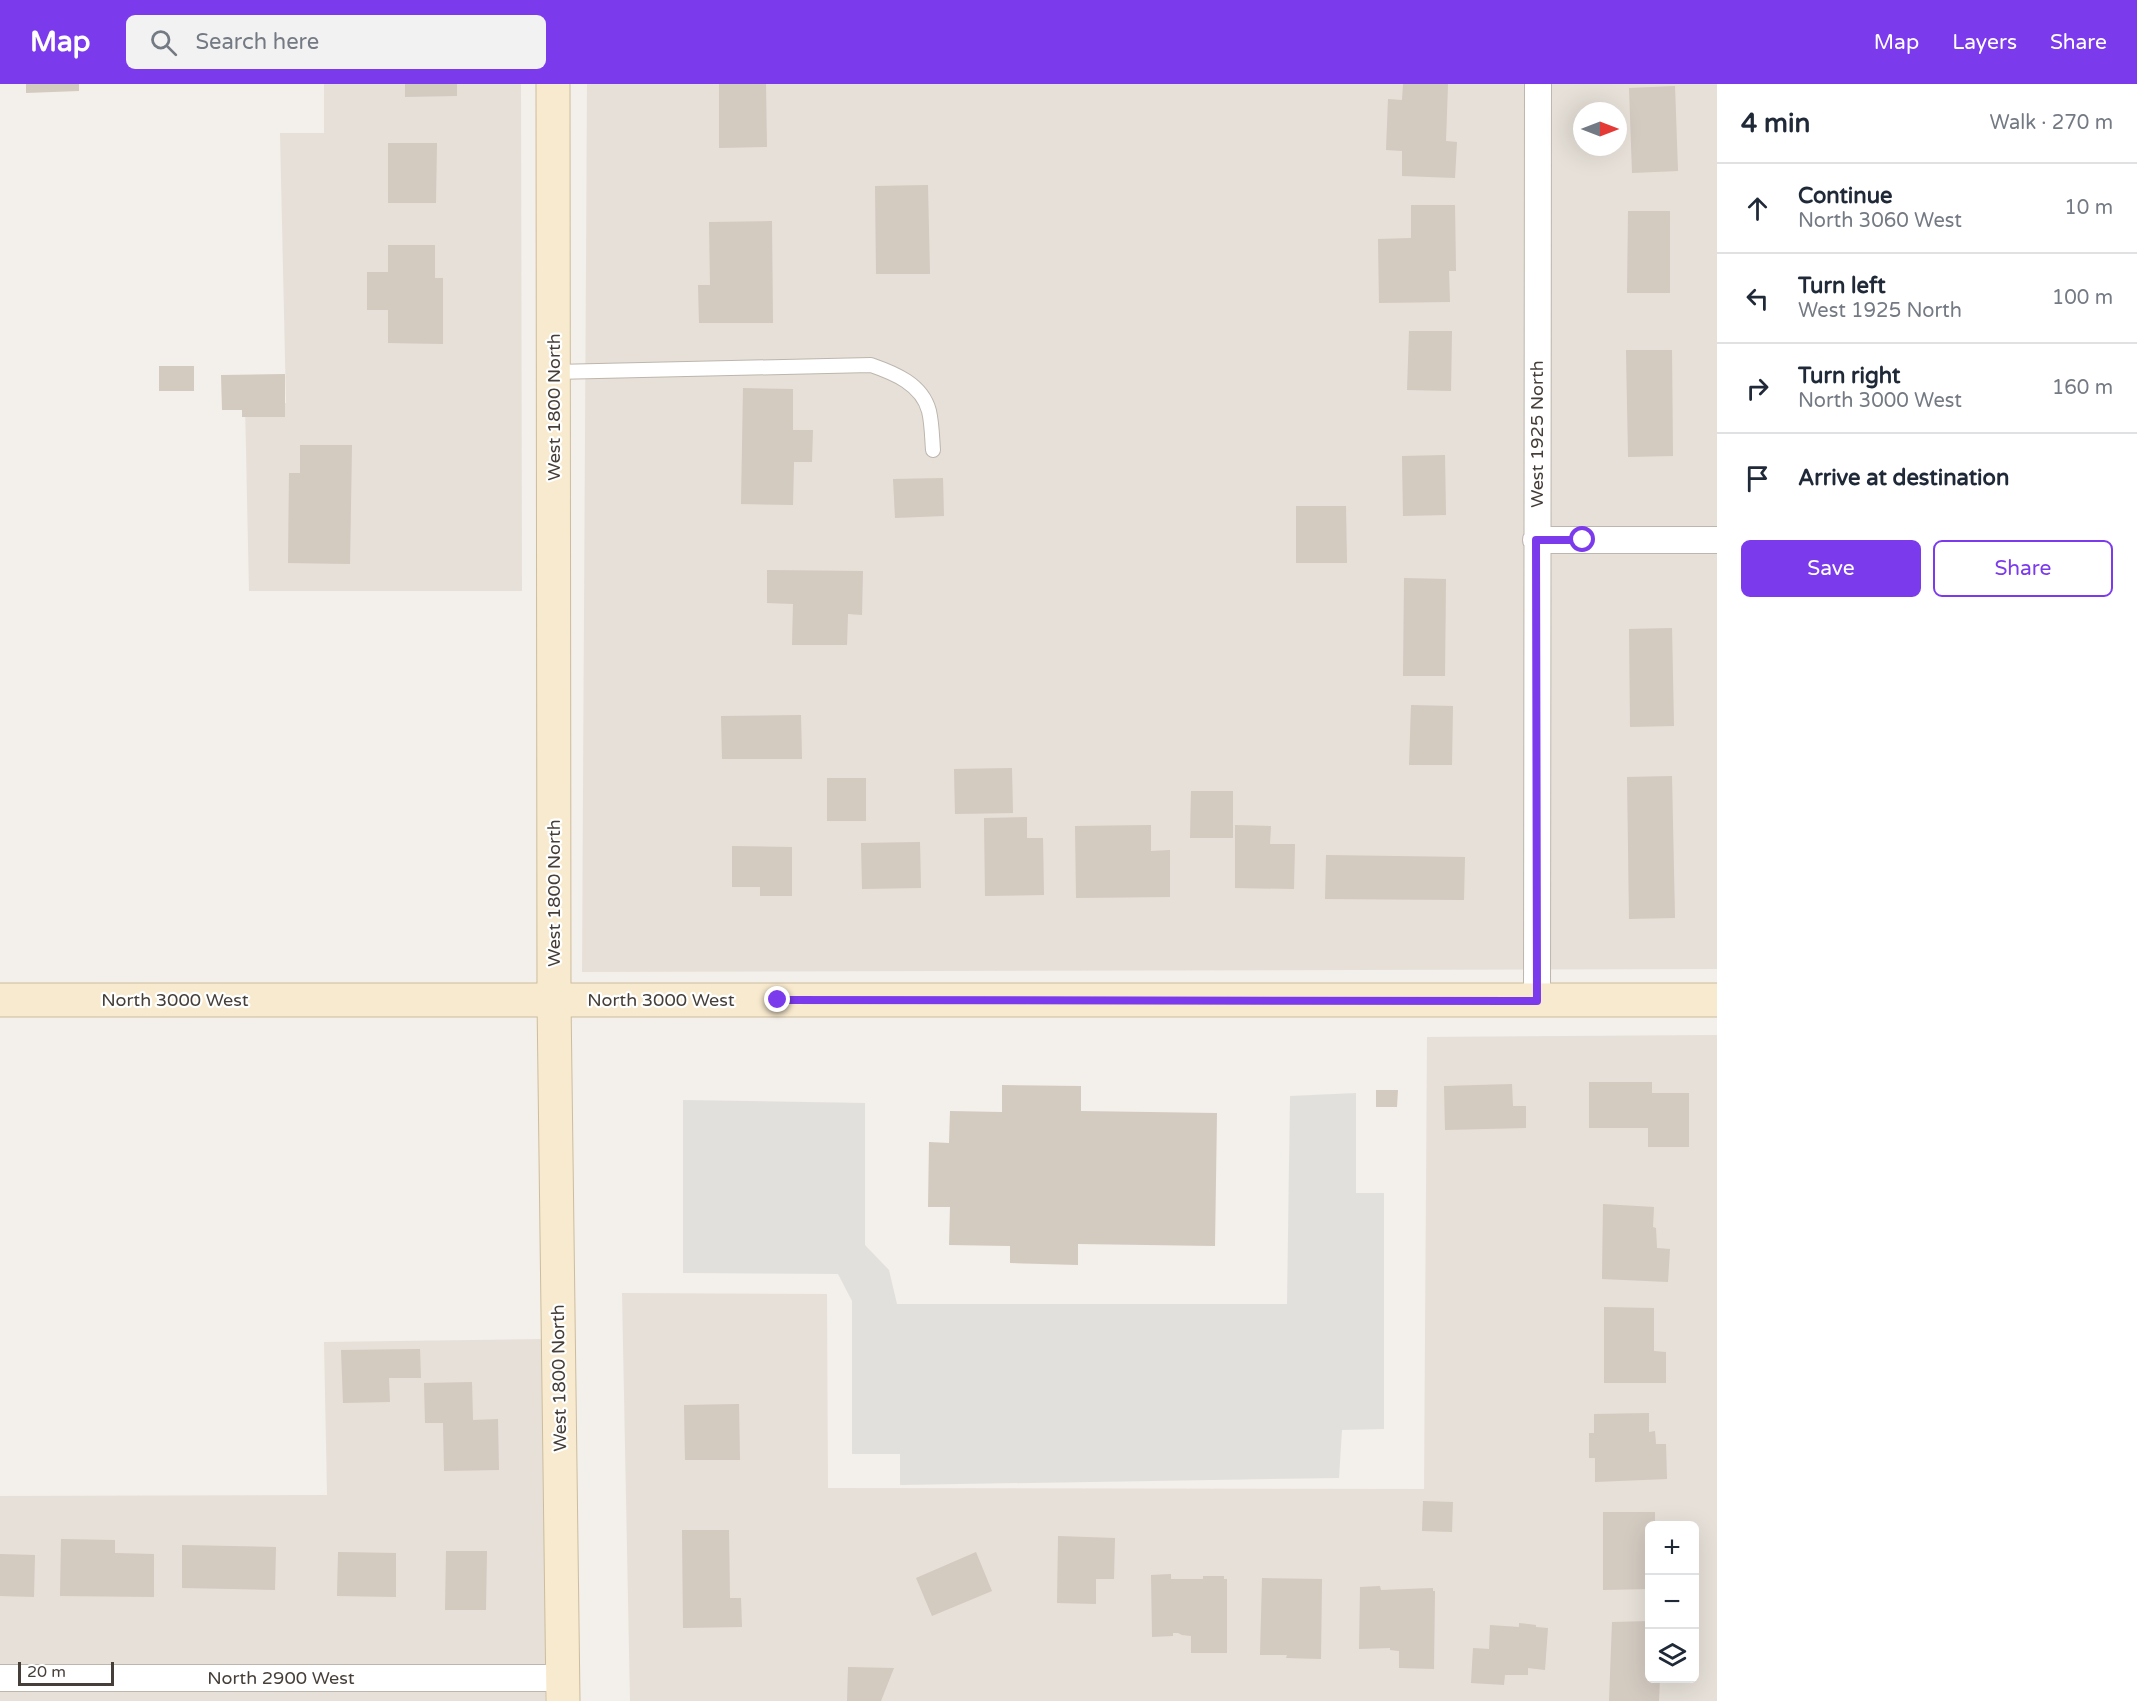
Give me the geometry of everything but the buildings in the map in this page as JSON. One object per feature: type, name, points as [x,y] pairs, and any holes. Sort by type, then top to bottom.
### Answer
[{"type":"main road","name":"West 1800 North","points":[[553,84],[554,1000],[562,1689]]},
{"type":"main road","name":"North 3000 West","points":[[0,1000],[1717,1000]]},
{"type":"street","name":"West 1925 North","points":[[1537,1001],[1538,84]]},
{"type":"street","points":[[1536,540],[1717,540]]},
{"type":"street","name":"North 2900 West","points":[[0,1678],[562,1689]]},
{"type":"lane","points":[[554,372],[871,365],[900,375],[916,389],[928,409],[933,450]]},
{"type":"shaded area","points":[[324,84],[521,84],[522,591],[249,591],[245,403],[286,403],[280,133],[324,133]]},
{"type":"shaded area","points":[[587,84],[1717,84],[1717,969],[582,972]]},
{"type":"shaded area","points":[[1717,1035],[1717,1701],[630,1701],[622,1293],[827,1294],[828,1488],[1424,1489],[1427,1037]]},
{"type":"shaded area","points":[[1356,1093],[1356,1193],[1384,1193],[1384,1429],[1342,1430],[1339,1478],[900,1485],[900,1454],[852,1454],[852,1301],[838,1274],[683,1273],[683,1100],[865,1103],[865,1245],[889,1270],[897,1304],[1287,1304],[1290,1096]]},
{"type":"shaded area","points":[[545,1339],[545,1701],[0,1701],[0,1496],[327,1495],[324,1342]]},
{"type":"route","points":[[778,1000],[1537,1001],[1536,540],[1583,540]]}]
